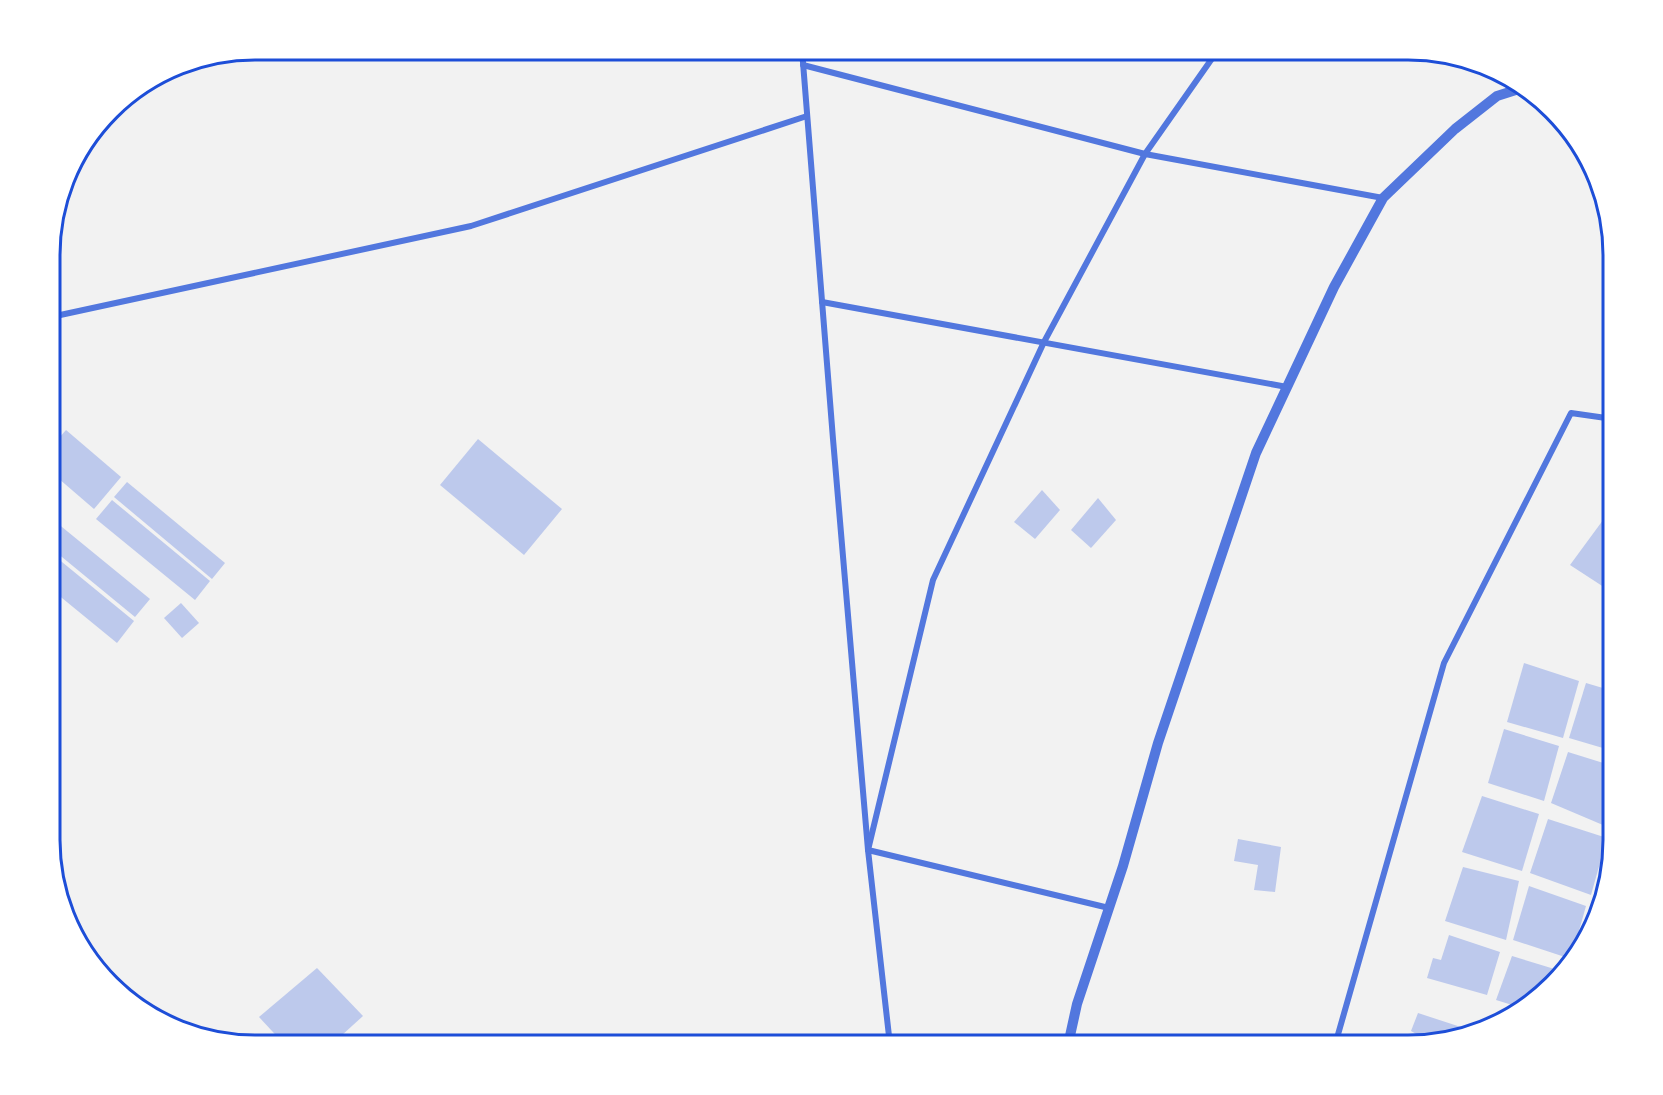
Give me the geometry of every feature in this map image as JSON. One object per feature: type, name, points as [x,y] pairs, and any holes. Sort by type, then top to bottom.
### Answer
[{"type":"street","points":[[803,60],[867,850],[889,1035]]},
{"type":"street","points":[[867,850],[933,580],[1044,342],[1145,154],[1211,60]]},
{"type":"street","points":[[803,65],[1145,154],[1383,198]]},
{"type":"street","points":[[1070,1035],[1077,1004],[1109,908],[1158,743],[1256,453],[1334,287],[1383,198],[1455,129],[1497,96],[1513,91]]},
{"type":"street","points":[[60,315],[471,226],[807,116]]},
{"type":"street","points":[[822,302],[1287,387]]},
{"type":"street","points":[[1338,1035],[1444,663],[1571,413],[1603,418]]},
{"type":"street","points":[[867,850],[1109,908]]},
{"type":"building","points":[[66,430],[121,477],[94,509],[60,480],[60,437]]},
{"type":"building","points":[[478,439],[562,509],[524,555],[440,485]]},
{"type":"building","points":[[127,482],[225,563],[212,579],[114,497]]},
{"type":"building","points":[[1042,490],[1060,510],[1035,539],[1014,522]]},
{"type":"building","points":[[1098,498],[1116,520],[1091,548],[1071,530]]},
{"type":"building","points":[[112,500],[210,581],[195,600],[96,519]]},
{"type":"building","points":[[1603,520],[1603,586],[1570,565]]},
{"type":"building","points":[[60,525],[150,599],[135,617],[60,555]]},
{"type":"building","points":[[60,560],[134,621],[117,643],[60,596]]},
{"type":"building","points":[[181,603],[199,623],[182,638],[164,618]]},
{"type":"building","points":[[1524,663],[1579,681],[1563,738],[1507,722]]},
{"type":"building","points":[[1586,683],[1603,688],[1603,748],[1569,738]]},
{"type":"building","points":[[1504,729],[1559,746],[1544,801],[1488,783]]},
{"type":"building","points":[[1568,752],[1603,763],[1603,825],[1551,803]]},
{"type":"building","points":[[1482,796],[1539,814],[1522,871],[1462,852]]},
{"type":"building","points":[[1548,819],[1603,837],[1603,852],[1591,895],[1530,873]]},
{"type":"building","points":[[1238,839],[1281,847],[1275,892],[1254,890],[1258,865],[1234,861]]},
{"type":"building","points":[[1463,867],[1519,881],[1506,940],[1445,921]]},
{"type":"building","points":[[1529,886],[1586,906],[1578,935],[1564,957],[1513,940]]},
{"type":"building","points":[[1449,935],[1500,952],[1487,995],[1427,978],[1433,958],[1441,960]]},
{"type":"building","points":[[1512,956],[1555,969],[1537,987],[1512,1005],[1496,1000]]},
{"type":"building","points":[[317,968],[363,1016],[342,1035],[276,1035],[259,1017]]},
{"type":"building","points":[[1418,1013],[1461,1027],[1421,1035],[1411,1031]]}]
